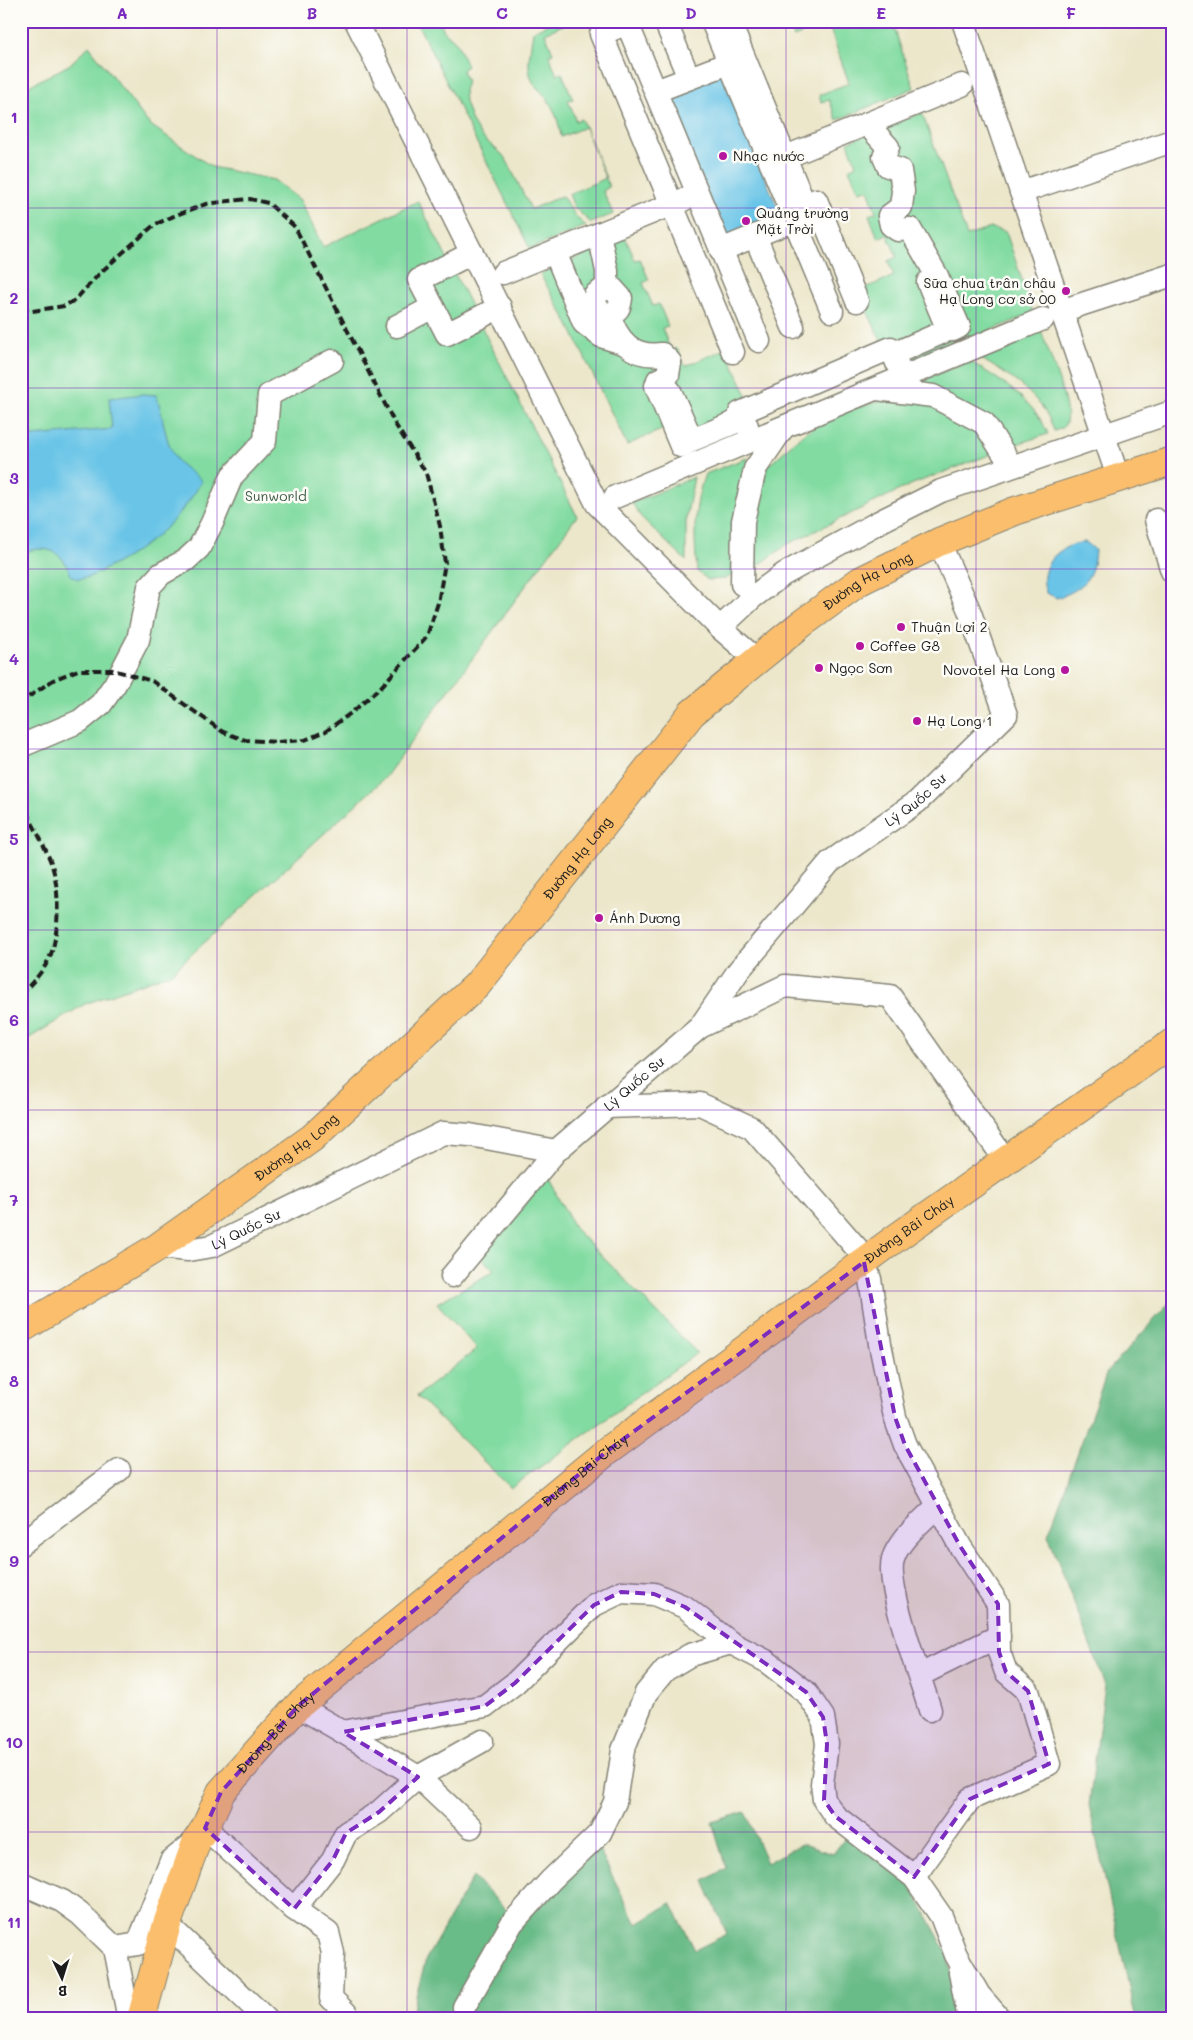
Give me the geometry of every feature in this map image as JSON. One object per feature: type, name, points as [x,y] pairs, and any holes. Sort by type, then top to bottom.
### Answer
[{"type":"main road","name":"Đường Hạ Long","points":[[21,1329],[158,1247],[312,1138],[477,985],[692,713],[757,660],[860,581],[939,542],[1015,511],[1172,461]]},
{"type":"main road","name":"Đường Bãi Cháy","points":[[140,2019],[167,1924],[201,1834],[221,1792],[298,1706],[606,1452],[864,1262],[1172,1043]]},
{"type":"street","points":[[356,21],[597,504],[720,628],[757,660]]},
{"type":"street","points":[[665,21],[689,78]]},
{"type":"street","points":[[712,21],[729,63],[784,158]]},
{"type":"street","points":[[730,21],[784,158],[845,306],[794,220],[784,158],[743,21]]},
{"type":"street","points":[[963,21],[1021,192],[1052,315],[1103,436],[1118,477]]},
{"type":"street","points":[[625,24],[656,91],[685,199],[721,250],[746,347],[685,199],[625,24]]},
{"type":"street","points":[[656,91],[729,63]]},
{"type":"street","points":[[784,158],[962,85]]},
{"type":"street","points":[[867,124],[888,147],[884,157],[888,166],[900,170],[903,191],[901,207],[889,216],[891,225],[898,230],[910,229],[937,276],[959,327],[953,330],[933,280],[928,282],[948,330],[893,354]]},
{"type":"street","points":[[1021,192],[1172,141]]},
{"type":"street","points":[[504,273],[685,199]]},
{"type":"street","points":[[721,250],[794,220]]},
{"type":"street","points":[[599,234],[607,271],[607,287],[614,289],[621,298],[620,306],[616,312],[609,314],[614,331],[624,343]]},
{"type":"street","points":[[755,236],[793,327]]},
{"type":"street","points":[[555,252],[584,323],[601,336],[624,343],[649,356],[662,354],[670,362],[668,375],[658,380],[656,386],[681,446],[686,444],[665,394],[670,391],[692,440],[743,419]]},
{"type":"street","points":[[472,253],[419,280],[447,334],[500,307]]},
{"type":"street","points":[[615,497],[1052,315],[1172,275]]},
{"type":"street","points":[[397,326],[433,306]]},
{"type":"street","points":[[754,439],[740,413],[891,348],[903,377]]},
{"type":"street","points":[[21,746],[80,721],[101,704],[115,684],[138,640],[149,587],[161,574],[186,560],[198,548],[212,523],[232,476],[264,441],[270,395],[332,361]]},
{"type":"street","points":[[840,370],[852,399]]},
{"type":"street","points":[[799,388],[812,415]]},
{"type":"street","points":[[875,389],[933,396],[984,423],[1006,457]]},
{"type":"street","points":[[720,628],[753,597],[784,574],[879,522],[941,492],[1172,412]]},
{"type":"street","points":[[742,584],[743,521],[755,469],[783,428]]},
{"type":"street","points":[[1156,520],[1172,571]]},
{"type":"street","name":"Lý Quốc Sư","points":[[158,1247],[188,1250],[212,1246],[443,1133],[470,1135],[556,1151],[700,1027],[739,970],[830,862],[917,802],[1006,715],[969,610],[939,542]]},
{"type":"street","points":[[700,1027],[785,986],[890,996],[1006,1161]]},
{"type":"street","points":[[606,1107],[700,1104],[752,1128],[858,1249],[864,1262],[870,1279],[880,1344],[895,1417],[905,1445],[960,1546],[998,1604],[999,1652],[1006,1672],[1028,1691],[1049,1764],[970,1799],[914,1876]]},
{"type":"street","points":[[452,1276],[556,1151]]},
{"type":"street","points":[[21,1544],[119,1470]]},
{"type":"street","points":[[930,1710],[897,1602],[892,1570],[893,1558],[899,1547],[937,1506]]},
{"type":"street","points":[[343,1732],[485,1706],[514,1683],[594,1605],[621,1592],[654,1594],[685,1607],[731,1642],[766,1660],[806,1692],[823,1717],[828,1744],[822,1784],[824,1800],[835,1816],[914,1876],[941,1916],[956,1955],[979,1995],[1000,2019]]},
{"type":"street","points":[[920,1674],[999,1636]]},
{"type":"street","points":[[464,2007],[512,1923],[600,1832],[615,1802],[623,1750],[646,1692],[665,1670],[690,1655],[731,1642]]},
{"type":"street","points":[[298,1706],[418,1777],[471,1827]]},
{"type":"street","points":[[294,1908],[333,1860],[346,1833],[379,1812],[418,1777],[482,1741]]},
{"type":"street","points":[[115,1948],[138,1944],[171,1861],[201,1834],[328,1933],[333,1954],[331,1998],[346,2012],[344,2019]]},
{"type":"street","points":[[21,1884],[62,1901],[80,1914],[115,1948],[129,2019]]},
{"type":"street","points":[[167,1924],[266,2019]]},
{"type":"street","points":[[956,1955],[969,2019]]},
{"type":"highlighted area","points":[[864,1262],[895,1417],[905,1445],[960,1546],[998,1604],[999,1652],[1006,1672],[1028,1691],[1049,1764],[970,1799],[914,1877],[835,1816],[824,1800],[827,1744],[823,1717],[806,1692],[685,1607],[654,1594],[621,1592],[594,1605],[515,1683],[485,1706],[343,1732],[418,1777],[379,1812],[346,1833],[333,1860],[294,1909],[205,1828],[221,1792],[298,1706],[606,1452]]},
{"type":"green space","points":[[416,21],[440,21],[444,31],[457,43],[467,66],[462,70],[467,82],[464,90],[465,102],[472,122],[481,136],[505,157],[531,209],[562,196],[577,218],[586,226],[530,249]]},
{"type":"green space","points":[[555,21],[572,21],[545,33],[553,53],[549,55],[557,75],[562,73],[573,99],[568,100],[576,121],[581,119],[585,127],[561,137],[554,111],[546,97],[533,82],[529,70],[533,31]]},
{"type":"green space","points":[[795,21],[892,21],[914,88],[837,120],[829,100],[821,102],[819,95],[849,83],[828,23],[794,37],[792,32],[798,29]]},
{"type":"green space","name":"Sunworld","points":[[89,46],[149,124],[212,167],[274,180],[300,200],[323,247],[418,201],[577,516],[384,779],[171,973],[85,1004],[21,1043],[21,90],[69,65]]},
{"type":"green space","points":[[922,113],[967,236],[991,228],[1006,232],[1033,313],[913,363],[908,353],[943,331],[887,354],[858,291],[894,276],[888,261],[897,257],[887,234],[878,238],[869,215],[876,212],[868,189],[859,191],[849,169],[856,165],[848,142]]},
{"type":"green space","points":[[585,127],[606,178],[605,178]]},
{"type":"green space","points":[[605,178],[609,187],[603,191],[613,214],[591,223],[574,207],[569,194]]},
{"type":"green space","points":[[625,237],[635,260],[640,259],[649,280],[643,283],[653,306],[659,304],[668,326],[662,328],[671,351],[677,348],[685,366],[726,349],[754,411],[692,436],[668,427],[627,445],[568,323],[540,274]]},
{"type":"green space","points":[[1041,330],[1058,377],[1067,414],[1064,426],[1054,431],[1042,407],[1024,388],[978,357]]},
{"type":"green space","points":[[970,361],[1015,391],[1034,410],[1048,434],[1014,445],[993,422],[924,384],[925,379]]},
{"type":"green space","points":[[888,399],[921,400],[961,415],[1000,451],[910,485],[788,544],[749,572],[750,522],[768,466],[804,433],[844,411]]},
{"type":"green space","points":[[747,458],[749,464],[734,574],[725,579],[708,580],[697,571],[696,558],[695,522],[701,486],[705,474]]},
{"type":"green space","points":[[694,477],[686,519],[686,561],[641,517],[632,503]]},
{"type":"green space","points":[[547,1177],[575,1229],[697,1353],[511,1488],[417,1396],[477,1349],[437,1303],[494,1271],[480,1256]]},
{"type":"green space","points":[[1172,1300],[1172,2019],[1136,2019],[1089,1805],[1105,1685],[1048,1535],[1107,1372]]},
{"type":"green space","points":[[745,1812],[767,1863],[802,1844],[833,1854],[846,1837],[910,1884],[947,1953],[960,2019],[410,2019],[426,1959],[473,1877],[507,1910],[599,1850],[637,1924],[671,1903],[695,1950],[727,1934],[704,1881],[726,1868],[712,1822]]},
{"type":"water","name":"Nhạc nước","points":[[720,71],[782,218],[725,241],[664,95]]},
{"type":"water","points":[[144,394],[156,395],[169,445],[173,453],[182,466],[202,481],[191,498],[167,527],[140,549],[89,577],[78,579],[71,576],[63,560],[52,551],[38,549],[21,553],[21,440],[34,436],[112,429],[109,398]]},
{"type":"water","points":[[1086,542],[1095,550],[1092,568],[1085,581],[1074,591],[1057,598],[1046,593],[1044,574],[1052,558],[1067,547]]},
{"type":"railway","points":[[21,308],[32,311],[64,306],[75,300],[102,271],[154,225],[176,215],[206,204],[250,199],[268,203],[295,227],[395,424],[426,473],[440,526],[445,563],[438,603],[427,636],[379,689],[351,713],[326,731],[305,740],[277,742],[245,740],[223,732],[152,681],[113,670],[78,670],[53,680],[21,702]]},
{"type":"railway","points":[[21,802],[50,860],[56,881],[58,907],[56,932],[51,954],[42,971],[21,994]]},
{"type":"place","name":"Nhạc nước","points":[[723,156]]},
{"type":"place","name":"Quảng trường Mặt Trời","points":[[746,221]]},
{"type":"place","name":"Sữa chua trân châu Hạ Long cơ sở 00","points":[[1066,291]]},
{"type":"place","name":"Thuận Lợi 2","points":[[901,627]]},
{"type":"place","name":"Coffee G8","points":[[860,646]]},
{"type":"place","name":"Ngọc Sơn","points":[[819,668]]},
{"type":"place","name":"Novotel Ha Long","points":[[1065,670]]},
{"type":"place","name":"Hạ Long 1","points":[[917,721]]},
{"type":"place","name":"Ánh Dương","points":[[599,918]]}]
